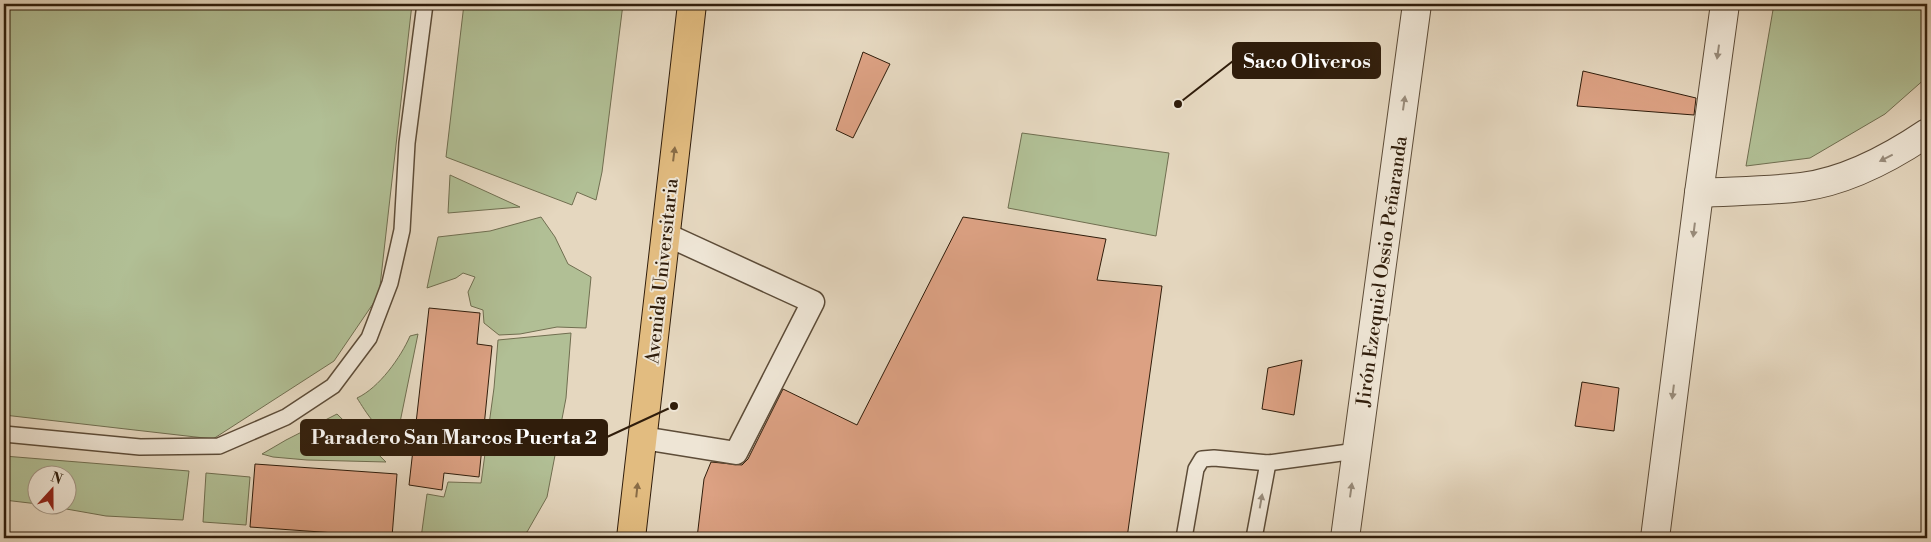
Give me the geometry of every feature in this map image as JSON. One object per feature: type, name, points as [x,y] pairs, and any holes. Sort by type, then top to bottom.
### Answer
[{"type":"main road","name":"Avenida Universitaria","points":[[631,538],[692,4]]},
{"type":"street","name":"Jirón Ezequiel Ossio Peñaranda","points":[[1345,538],[1417,4]]},
{"type":"street","points":[[1655,538],[1725,4]]},
{"type":"street","points":[[1699,192],[1803,187],[1827,181],[1869,167],[1899,152],[1927,133]]},
{"type":"street","points":[[642,438],[736,453],[813,302],[665,234]]},
{"type":"lane","points":[[4,434],[140,447],[219,446],[286,417],[333,386],[369,338],[390,283],[402,230],[407,143],[425,4]]},
{"type":"lane","points":[[1184,538],[1196,469],[1202,459],[1214,458],[1268,463],[1356,451]]},
{"type":"lane","points":[[1254,538],[1268,463]]},
{"type":"green space","points":[[4,4],[412,4],[379,295],[334,361],[213,439],[4,415]]},
{"type":"green space","points":[[464,4],[623,4],[602,172],[596,200],[577,192],[572,205],[446,157]]},
{"type":"green space","points":[[1774,4],[1927,4],[1927,77],[1885,114],[1810,158],[1746,166]]},
{"type":"green space","points":[[1022,133],[1169,153],[1156,236],[1008,208]]},
{"type":"green space","points":[[450,175],[520,207],[448,213]]},
{"type":"green space","points":[[541,217],[555,237],[568,264],[591,277],[586,328],[557,327],[520,334],[499,335],[484,323],[483,310],[471,306],[468,292],[475,277],[463,273],[456,278],[427,288],[438,237],[490,231]]},
{"type":"green space","points":[[571,333],[566,398],[547,497],[527,532],[516,538],[421,538],[427,494],[444,497],[448,482],[481,483],[494,388],[498,340]]},
{"type":"green space","points":[[418,334],[397,437],[384,432],[369,416],[357,398],[381,380],[401,353],[410,336]]},
{"type":"green space","points":[[337,414],[386,462],[307,460],[273,457],[262,454],[286,440]]},
{"type":"green space","points":[[4,456],[189,471],[183,520],[106,516],[78,511],[78,464],[28,464],[28,503],[4,500]]},
{"type":"green space","points":[[206,473],[250,477],[246,525],[203,522]]},
{"type":"building","points":[[863,52],[890,64],[853,138],[836,130]]},
{"type":"building","points":[[1583,71],[1696,98],[1694,115],[1577,106]]},
{"type":"building","points":[[963,217],[1106,239],[1097,280],[1162,286],[1127,538],[697,538],[704,479],[711,462],[742,465],[748,459],[783,389],[857,425]]},
{"type":"building","points":[[429,308],[480,313],[477,344],[492,346],[479,477],[444,473],[442,490],[409,485]]},
{"type":"building","points":[[1302,360],[1294,415],[1262,409],[1268,368]]},
{"type":"building","points":[[1582,382],[1619,388],[1614,431],[1575,426]]},
{"type":"building","points":[[255,464],[397,474],[392,537],[250,527]]},
{"type":"place","name":"Saco Oliveros","points":[[1178,104]]},
{"type":"place","name":"Paradero San Marcos Puerta 2","points":[[674,406]]}]
